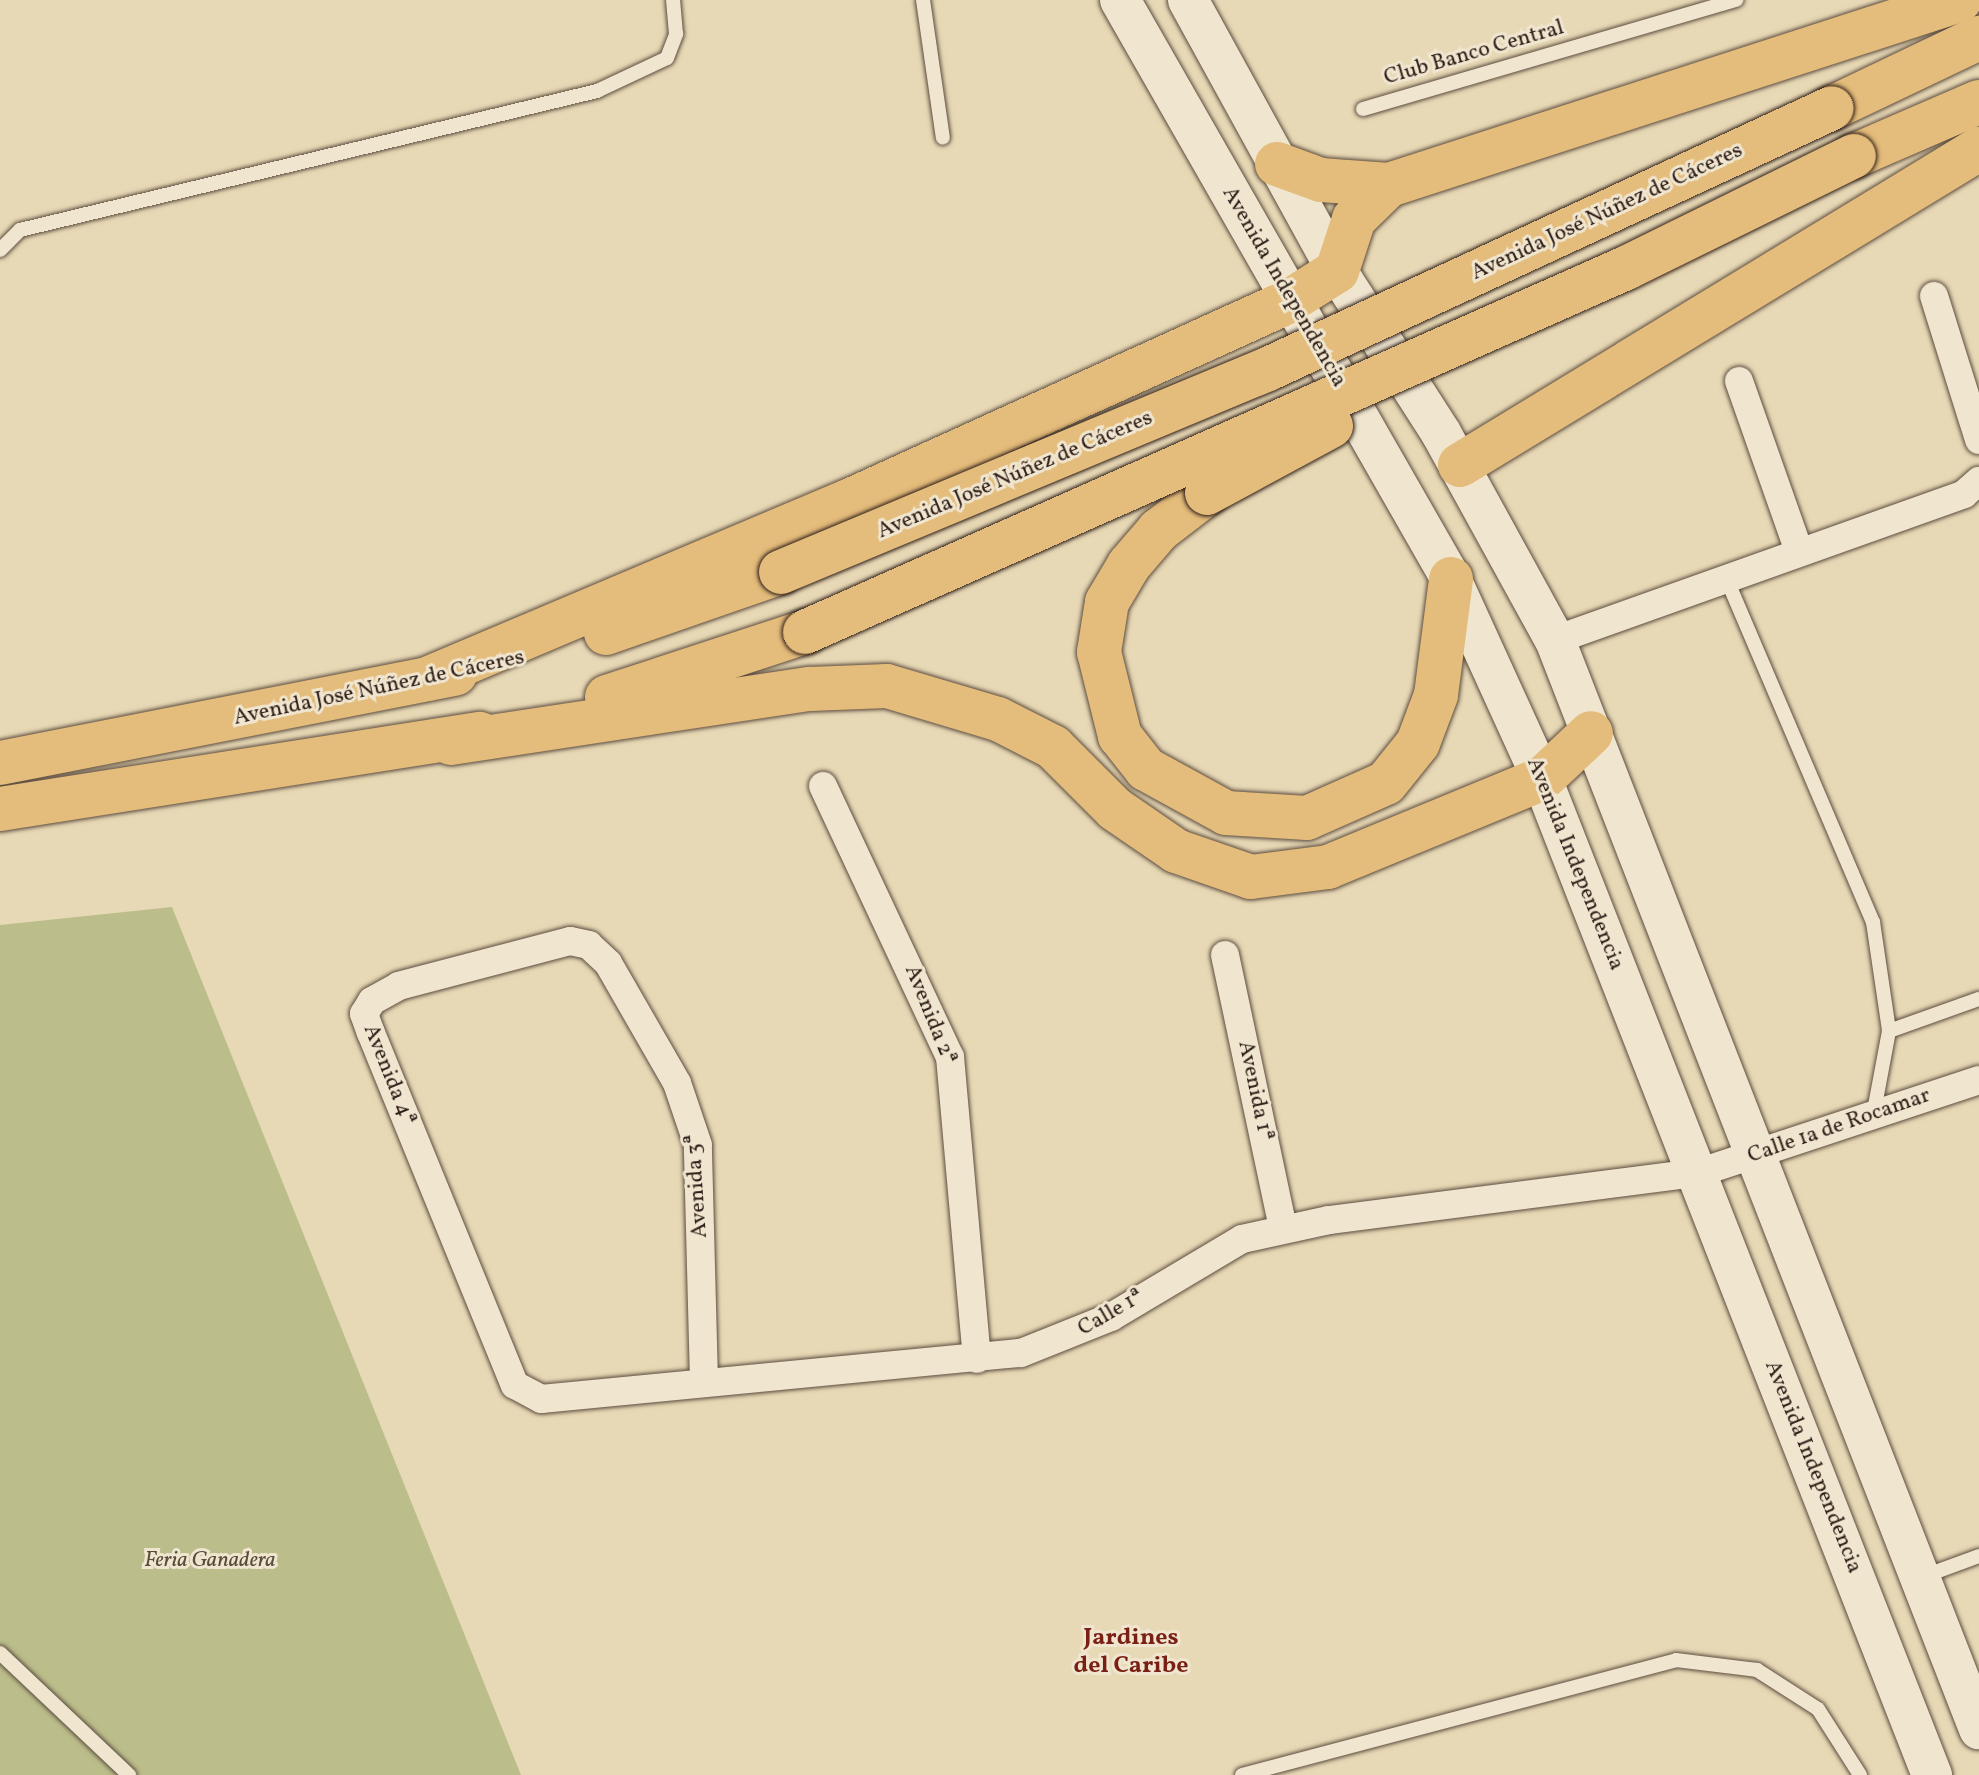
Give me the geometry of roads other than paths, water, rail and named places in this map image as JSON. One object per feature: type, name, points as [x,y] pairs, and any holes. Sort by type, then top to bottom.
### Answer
[{"type":"main road","name":"Avenida Independencia","points":[[1120,0],[1451,579],[1542,779],[1932,1775]]},
{"type":"main road","points":[[1188,0],[1337,271],[1460,465],[1555,640],[1979,1729]]},
{"type":"main road","points":[[1277,164],[1321,180],[1389,185],[1960,0]]},
{"type":"main road","name":"Avenida José Núñez de Cáceres","points":[[0,763],[509,664],[781,572],[1268,369],[1979,38]]},
{"type":"main road","points":[[1451,579],[1436,695],[1418,743],[1386,783],[1307,818],[1226,813],[1190,799],[1137,758],[1120,736],[1099,652],[1107,602],[1129,565],[1159,530],[1207,493],[1626,268],[1854,156],[1979,102]]},
{"type":"main road","points":[[1460,465],[1979,149]]},
{"type":"main road","points":[[427,679],[851,500],[1291,300],[1337,271],[1354,219],[1389,185]]},
{"type":"main road","points":[[451,743],[805,632],[1626,268]]},
{"type":"main road","points":[[0,809],[810,689],[887,686],[998,719],[1053,747],[1115,809],[1176,851],[1251,877],[1328,867],[1542,779],[1591,733]]},
{"type":"main road","points":[[1857,1577],[1914,1568]]},
{"type":"street","points":[[1934,296],[1979,440]]},
{"type":"street","points":[[1739,381],[1799,551]]},
{"type":"street","points":[[1555,640],[1964,494],[1979,481]]},
{"type":"street","name":"Avenida 2ª","points":[[823,786],[950,1057],[977,1359]]},
{"type":"street","name":"Avenida 4ª","points":[[515,1385],[364,1014],[399,986],[570,941],[589,945],[608,963]]},
{"type":"street","name":"Avenida 1ª","points":[[1225,955],[1283,1227]]},
{"type":"street","name":"Avenida 3ª","points":[[608,963],[677,1083],[698,1145],[704,1382]]},
{"type":"street","name":"Calle 1a de Rocamar","points":[[1698,1173],[1754,1156],[1874,1111],[1979,1080]]},
{"type":"street","name":"Calle 1ª","points":[[515,1385],[541,1399],[977,1359],[1055,1344],[1208,1253],[1283,1227],[1698,1173]]},
{"type":"lane","points":[[0,250],[20,230],[597,91],[667,58],[676,34],[673,0]]},
{"type":"lane","points":[[923,0],[943,138]]},
{"type":"lane","name":"Club Banco Central","points":[[1363,109],[1736,0]]},
{"type":"lane","points":[[1727,580],[1873,922],[1889,1031],[1874,1111]]},
{"type":"lane","points":[[1889,1031],[1979,999]]},
{"type":"lane","points":[[1914,1568],[1979,1556]]},
{"type":"lane","points":[[0,1653],[122,1772]]},
{"type":"lane","points":[[1242,1775],[1676,1660],[1757,1670],[1818,1709],[1860,1775]]},
{"type":"district","name":"Jardines del Caribe","points":[[1131,1653]]},
{"type":"park label","name":"Feria Ganadera","points":[[210,1561]]}]
